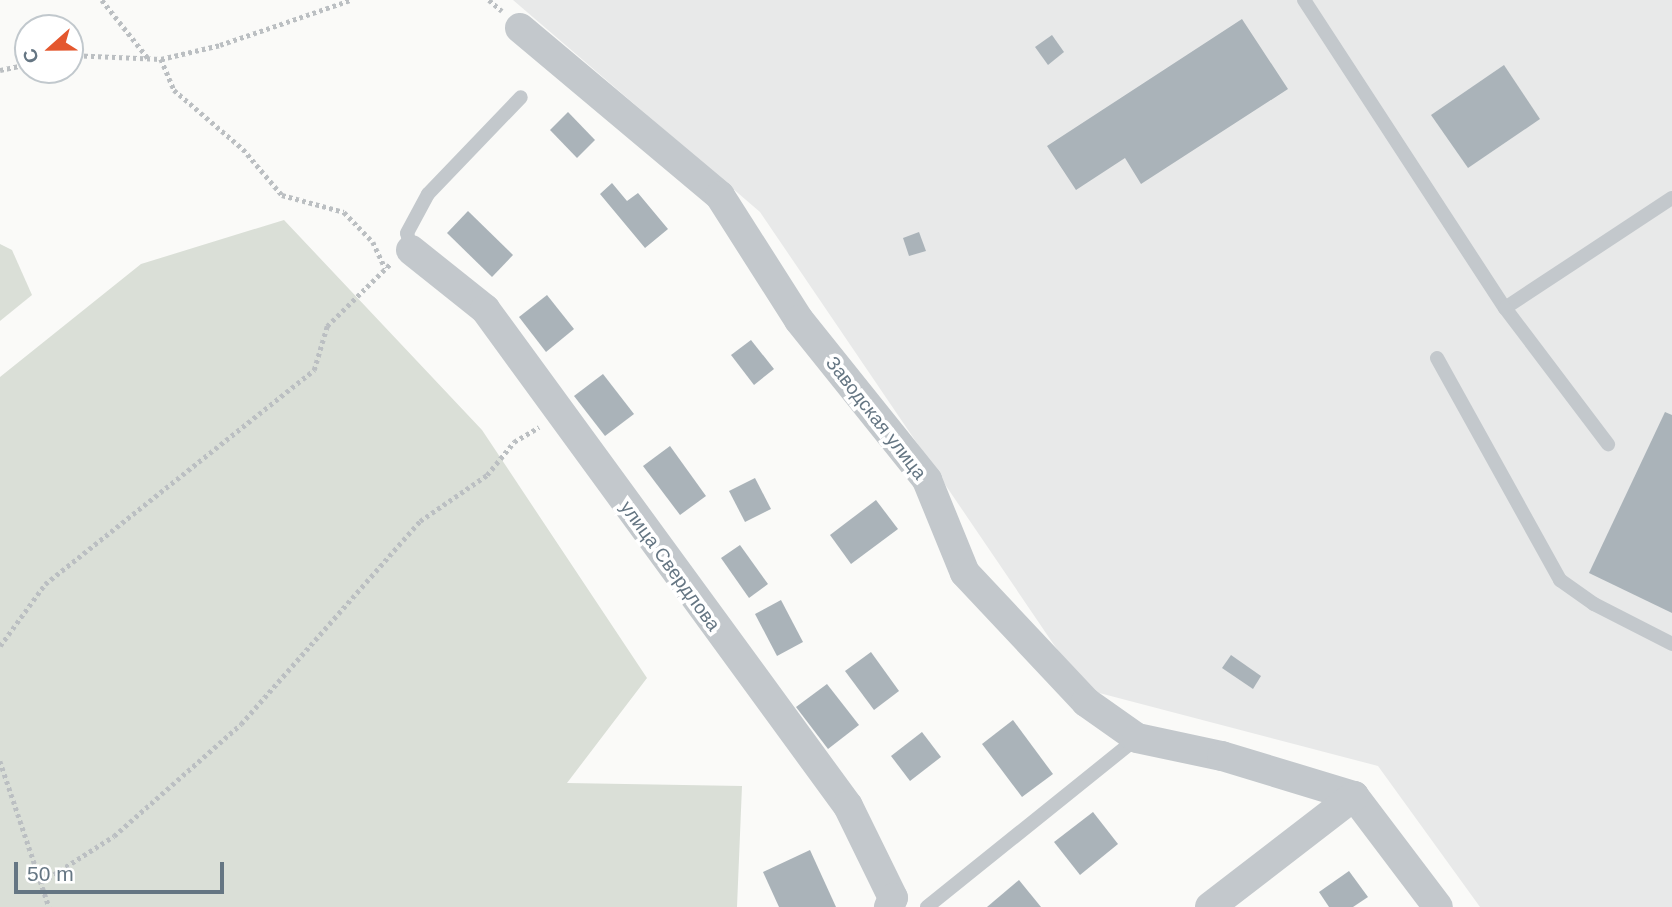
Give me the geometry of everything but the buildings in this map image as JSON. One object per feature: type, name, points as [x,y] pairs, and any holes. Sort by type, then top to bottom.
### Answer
[{"type":"street","name":"Заводская улица","points":[[520,28],[720,196],[799,320],[927,480],[965,573],[1086,702],[1138,738],[1222,756],[1354,796]]},
{"type":"street","name":"улица Свердлова","points":[[411,250],[485,309],[848,806],[893,898],[889,907]]},
{"type":"street","points":[[1210,907],[1354,796],[1438,907]]},
{"type":"lane","points":[[1304,0],[1505,307],[1608,444]]},
{"type":"lane","points":[[411,250],[407,233],[428,194],[521,97]]},
{"type":"lane","points":[[1505,307],[1672,198]]},
{"type":"lane","points":[[1437,358],[1560,580],[1594,604],[1672,644]]},
{"type":"lane","points":[[927,907],[1138,738]]},
{"type":"path","points":[[102,0],[148,58]]},
{"type":"path","points":[[84,56],[161,59],[220,45],[351,0]]},
{"type":"path","points":[[161,59],[174,90],[243,149],[282,195],[344,212],[373,242],[385,268]]},
{"type":"path","points":[[0,646],[46,584],[314,370],[327,326],[385,268],[411,250]]},
{"type":"path","points":[[42,882],[114,836],[241,723],[420,521],[487,475],[514,442],[561,415]]},
{"type":"path","points":[[0,761],[49,907]]},
{"type":"shaded area","points":[[513,0],[1672,0],[1672,907],[1480,907],[1378,766],[1084,689],[760,212]]},
{"type":"shaded area","points":[[284,220],[482,430],[647,678],[567,783],[742,786],[737,907],[0,907],[0,377],[141,264]]},
{"type":"shaded area","points":[[0,244],[12,250],[32,295],[0,321]]}]
